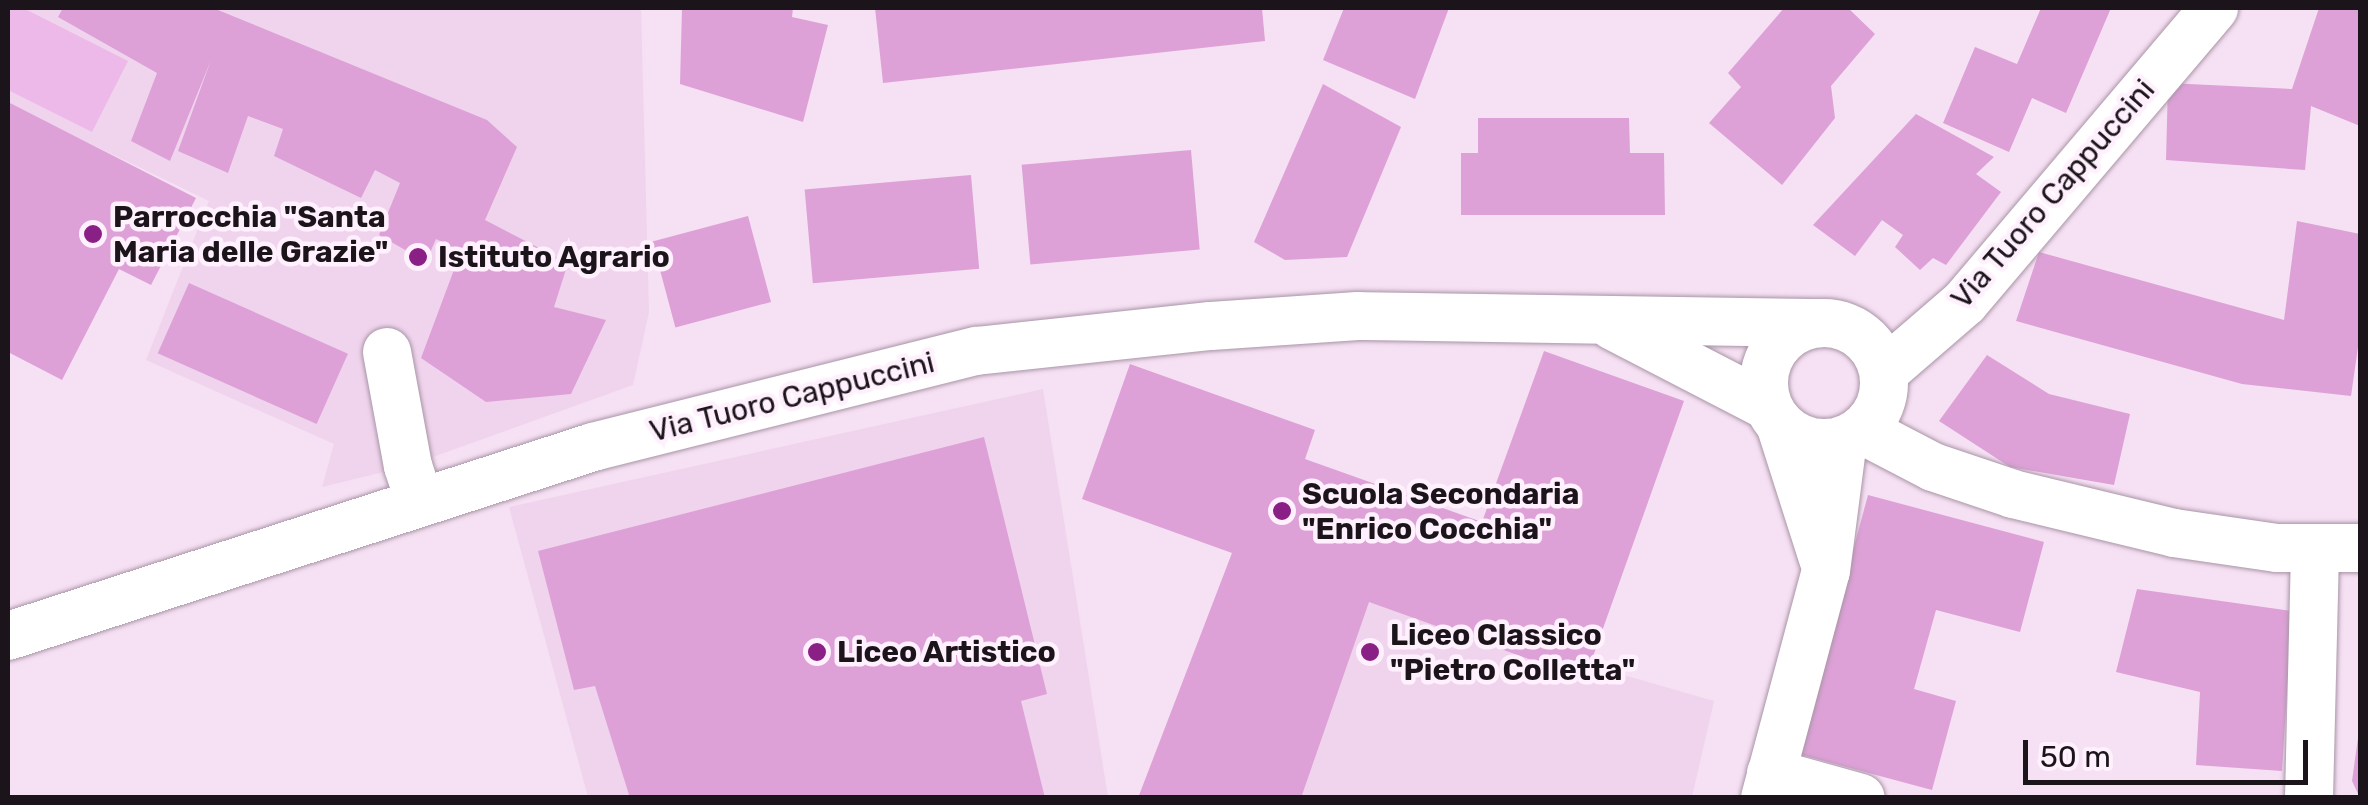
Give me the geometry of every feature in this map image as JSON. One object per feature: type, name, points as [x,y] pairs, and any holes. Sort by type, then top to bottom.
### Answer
[{"type":"street","name":"Via Tuoro Cappuccini","points":[[1884,372],[1965,302],[2214,8]]},
{"type":"street","name":"Via Tuoro Cappuccini","points":[[8,636],[593,447],[976,351],[1212,326],[1358,316],[1818,322]]},
{"type":"street","name":"Via Tuoro Cappuccini","points":[[1605,322],[1774,415]]},
{"type":"street","points":[[1826,571],[1763,388],[1772,352],[1784,336],[1818,322],[1853,330],[1878,355],[1884,372],[1880,404],[1852,435],[1826,571],[1768,786],[1861,798]]},
{"type":"street","points":[[386,352],[408,466],[420,502]]},
{"type":"street","points":[[1774,415],[1809,442],[1852,435],[2013,494],[2174,534],[2277,548],[2338,548],[2309,798]]},
{"type":"shaded area","name":"Istituto Agrario","points":[[8,8],[641,8],[649,312],[633,385],[408,466],[322,487],[334,444],[146,360],[209,201],[8,104]]},
{"type":"shaded area","points":[[8,8],[23,8],[128,61],[92,132],[8,90]]},
{"type":"shaded area","name":"Liceo Artistico","points":[[1043,389],[1108,797],[588,797],[509,507]]},
{"type":"shaded area","name":"Liceo Classico \"Pietro Colletta\"","points":[[1232,553],[1369,602],[1714,701],[1692,797],[1150,798]]},
{"type":"building","points":[[63,8],[213,8],[487,120],[517,147],[485,220],[568,263],[554,307],[606,320],[571,394],[486,402],[421,358],[461,251],[436,239],[426,262],[379,235],[400,183],[375,170],[361,198],[274,156],[283,129],[248,116],[228,173],[178,151],[211,60],[170,161],[131,141],[157,73],[58,17]]},
{"type":"building","points":[[682,8],[793,8],[792,17],[828,25],[803,122],[680,84]]},
{"type":"building","points":[[875,8],[1262,8],[1265,41],[883,83]]},
{"type":"building","points":[[1344,8],[1449,8],[1415,99],[1323,60]]},
{"type":"building","points":[[1784,8],[1848,8],[1875,34],[1831,86],[1835,118],[1782,185],[1709,123],[1741,87],[1728,73]]},
{"type":"building","points":[[2041,8],[2111,8],[2066,113],[2032,98],[2009,152],[1943,123],[1975,47],[2017,64]]},
{"type":"building","points":[[2319,8],[2360,8],[2360,126],[2311,106],[2305,170],[2166,160],[2168,83],[2292,89]]},
{"type":"building","points":[[1323,84],[1401,127],[1347,257],[1285,260],[1254,242]]},
{"type":"building","name":"Parrocchia \"Santa Maria delle Grazie\"","points":[[8,102],[196,198],[151,285],[119,269],[62,380],[8,352]]},
{"type":"building","points":[[1916,114],[1994,157],[1976,174],[2001,192],[1946,265],[1933,258],[1920,270],[1895,247],[1903,235],[1882,220],[1855,256],[1813,225]]},
{"type":"building","points":[[1478,118],[1629,118],[1630,153],[1664,153],[1665,215],[1461,215],[1461,153],[1478,153]]},
{"type":"building","points":[[1191,150],[1200,250],[1030,264],[1022,165]]},
{"type":"building","points":[[971,175],[979,269],[813,283],[805,190]]},
{"type":"building","points":[[748,216],[771,302],[675,328],[652,242]]},
{"type":"building","points":[[2297,221],[2360,234],[2360,333],[2351,396],[2242,384],[2016,321],[2039,252],[2284,320]]},
{"type":"building","points":[[189,283],[348,354],[317,424],[158,353]]},
{"type":"building","name":"Scuola Secondaria \"Enrico Cocchia\"","points":[[1544,351],[1684,401],[1585,679],[1369,602],[1301,798],[1138,798],[1232,553],[1082,499],[1130,364],[1315,430],[1305,459],[1482,522]]},
{"type":"building","points":[[1987,355],[2049,394],[2130,414],[2114,485],[2010,467],[1939,421]]},
{"type":"building","name":"Liceo Artistico","points":[[984,437],[1047,694],[1021,701],[1045,798],[630,798],[595,686],[574,690],[538,551]]},
{"type":"building","points":[[1868,495],[2044,542],[2020,632],[1936,610],[1914,689],[1956,701],[1932,790],[1798,754]]},
{"type":"building","points":[[2137,589],[2292,611],[2282,771],[2196,765],[2200,692],[2116,672]]},
{"type":"building","points":[[2360,738],[2360,798],[2352,781]]},
{"type":"place","name":"Parrocchia \"Santa Maria delle Grazie\"","points":[[93,234]]},
{"type":"place","name":"Istituto Agrario","points":[[418,257]]},
{"type":"place","name":"Scuola Secondaria \"Enrico Cocchia\"","points":[[1282,511]]},
{"type":"place","name":"Liceo Artistico","points":[[817,652]]},
{"type":"place","name":"Liceo Classico \"Pietro Colletta\"","points":[[1370,652]]}]
